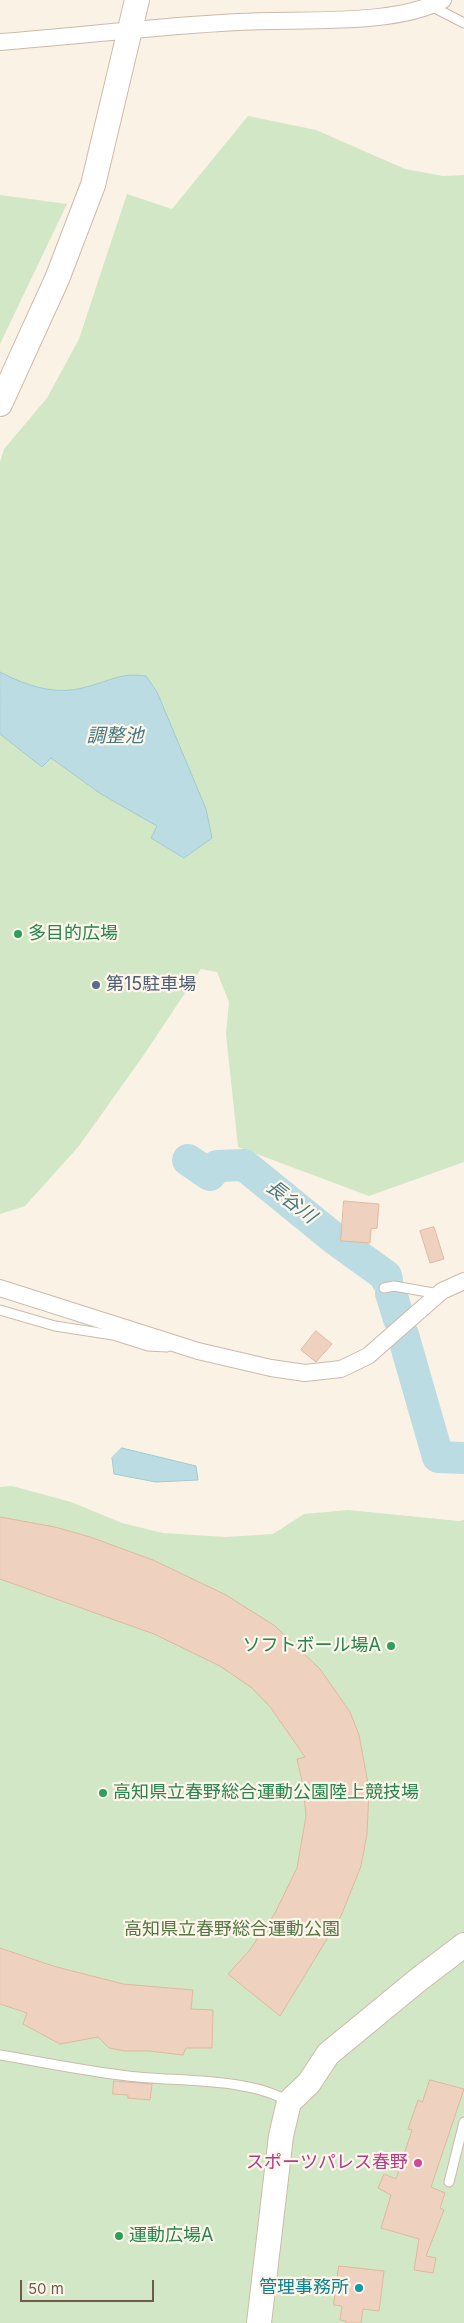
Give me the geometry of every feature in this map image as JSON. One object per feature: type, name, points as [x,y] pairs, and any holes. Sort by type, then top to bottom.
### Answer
[{"type":"street","points":[[0,404],[57,279],[93,185],[138,0]]},
{"type":"street","points":[[0,42],[238,22],[360,18],[411,13],[437,3]]},
{"type":"street","points":[[0,1288],[188,1348],[271,1368],[305,1373],[341,1369],[368,1356],[439,1294],[464,1281]]},
{"type":"street","points":[[259,2323],[280,2136],[289,2102],[309,2083],[328,2054],[464,1945]]},
{"type":"lane","points":[[437,3],[464,23]]},
{"type":"lane","points":[[384,1288],[394,1286],[439,1294]]},
{"type":"lane","points":[[0,1310],[55,1326],[113,1335],[148,1346],[188,1348]]},
{"type":"lane","points":[[0,2055],[128,2076],[242,2086],[275,2094],[289,2102]]},
{"type":"lane","points":[[449,2182],[464,2122]]},
{"type":"green space","points":[[248,116],[316,130],[405,169],[443,176],[464,175],[464,1162],[369,1196],[238,1147],[226,1034],[229,1002],[217,972],[201,969],[143,1056],[79,1146],[25,1206],[0,1214],[0,462],[4,449],[47,398],[79,339],[127,194],[172,209]]},
{"type":"green space","points":[[0,195],[67,204],[0,344]]},
{"type":"green space","name":"高知県立春野総合運動公園","points":[[12,1486],[71,1502],[122,1523],[163,1533],[226,1537],[273,1534],[304,1514],[348,1510],[464,1520],[464,2323],[0,2323],[0,1487]]},
{"type":"water","name":"調整池","points":[[0,672],[21,682],[53,690],[75,690],[122,676],[146,676],[157,692],[206,809],[212,838],[184,858],[151,838],[157,826],[101,794],[51,758],[42,767],[0,734]]},
{"type":"water","points":[[122,1448],[196,1466],[198,1480],[156,1482],[114,1474],[112,1458]]},
{"type":"building","points":[[344,1201],[379,1204],[377,1228],[371,1229],[370,1243],[341,1241]]},
{"type":"building","points":[[434,1227],[444,1259],[430,1263],[420,1231]]},
{"type":"building","points":[[316,1331],[332,1344],[316,1362],[301,1350]]},
{"type":"building","points":[[0,1517],[55,1527],[90,1537],[153,1560],[226,1595],[275,1626],[320,1669],[350,1712],[359,1735],[369,1789],[367,1834],[361,1866],[341,1916],[280,2016],[228,1974],[249,1951],[275,1913],[297,1868],[306,1816],[303,1786],[297,1759],[305,1757],[271,1708],[252,1688],[220,1666],[154,1634],[0,1579]]},
{"type":"building","points":[[0,1948],[53,1966],[123,1984],[193,1990],[191,2009],[213,2010],[212,2048],[186,2048],[183,2055],[149,2051],[125,2051],[109,2048],[98,2037],[60,2044],[23,2024],[27,2013],[0,2004]]},
{"type":"building","points":[[430,2080],[464,2089],[431,2187],[445,2193],[440,2208],[444,2210],[426,2256],[436,2258],[433,2273],[414,2270],[419,2239],[381,2228],[391,2195],[378,2188],[384,2174],[396,2179],[412,2130],[408,2129],[418,2100],[422,2102]]},
{"type":"building","points":[[114,2081],[152,2084],[150,2100],[128,2098],[128,2095],[113,2094]]},
{"type":"building","name":"管理事務所","points":[[339,2266],[384,2271],[379,2311],[363,2309],[361,2323],[346,2323],[346,2321],[340,2320],[342,2306],[334,2305]]},
{"type":"waterway","name":"長谷川","points":[[188,1160],[210,1175],[217,1166],[244,1165],[335,1239],[386,1276],[387,1280]]},
{"type":"waterway","name":"長谷川","points":[[391,1293],[399,1319]]},
{"type":"waterway","name":"長谷川","points":[[403,1335],[438,1457],[464,1458]]},
{"type":"place","name":"多目的広場","points":[[18,934]]},
{"type":"place","name":"第15駐車場","points":[[96,985]]},
{"type":"place","name":"ソフトボール場A","points":[[391,1646]]},
{"type":"place","name":"高知県立春野総合運動公園陸上競技場","points":[[103,1793]]},
{"type":"place","name":"スポーツパレス春野","points":[[418,2163]]},
{"type":"place","name":"運動広場A","points":[[119,2236]]},
{"type":"place","name":"管理事務所","points":[[359,2288]]}]
